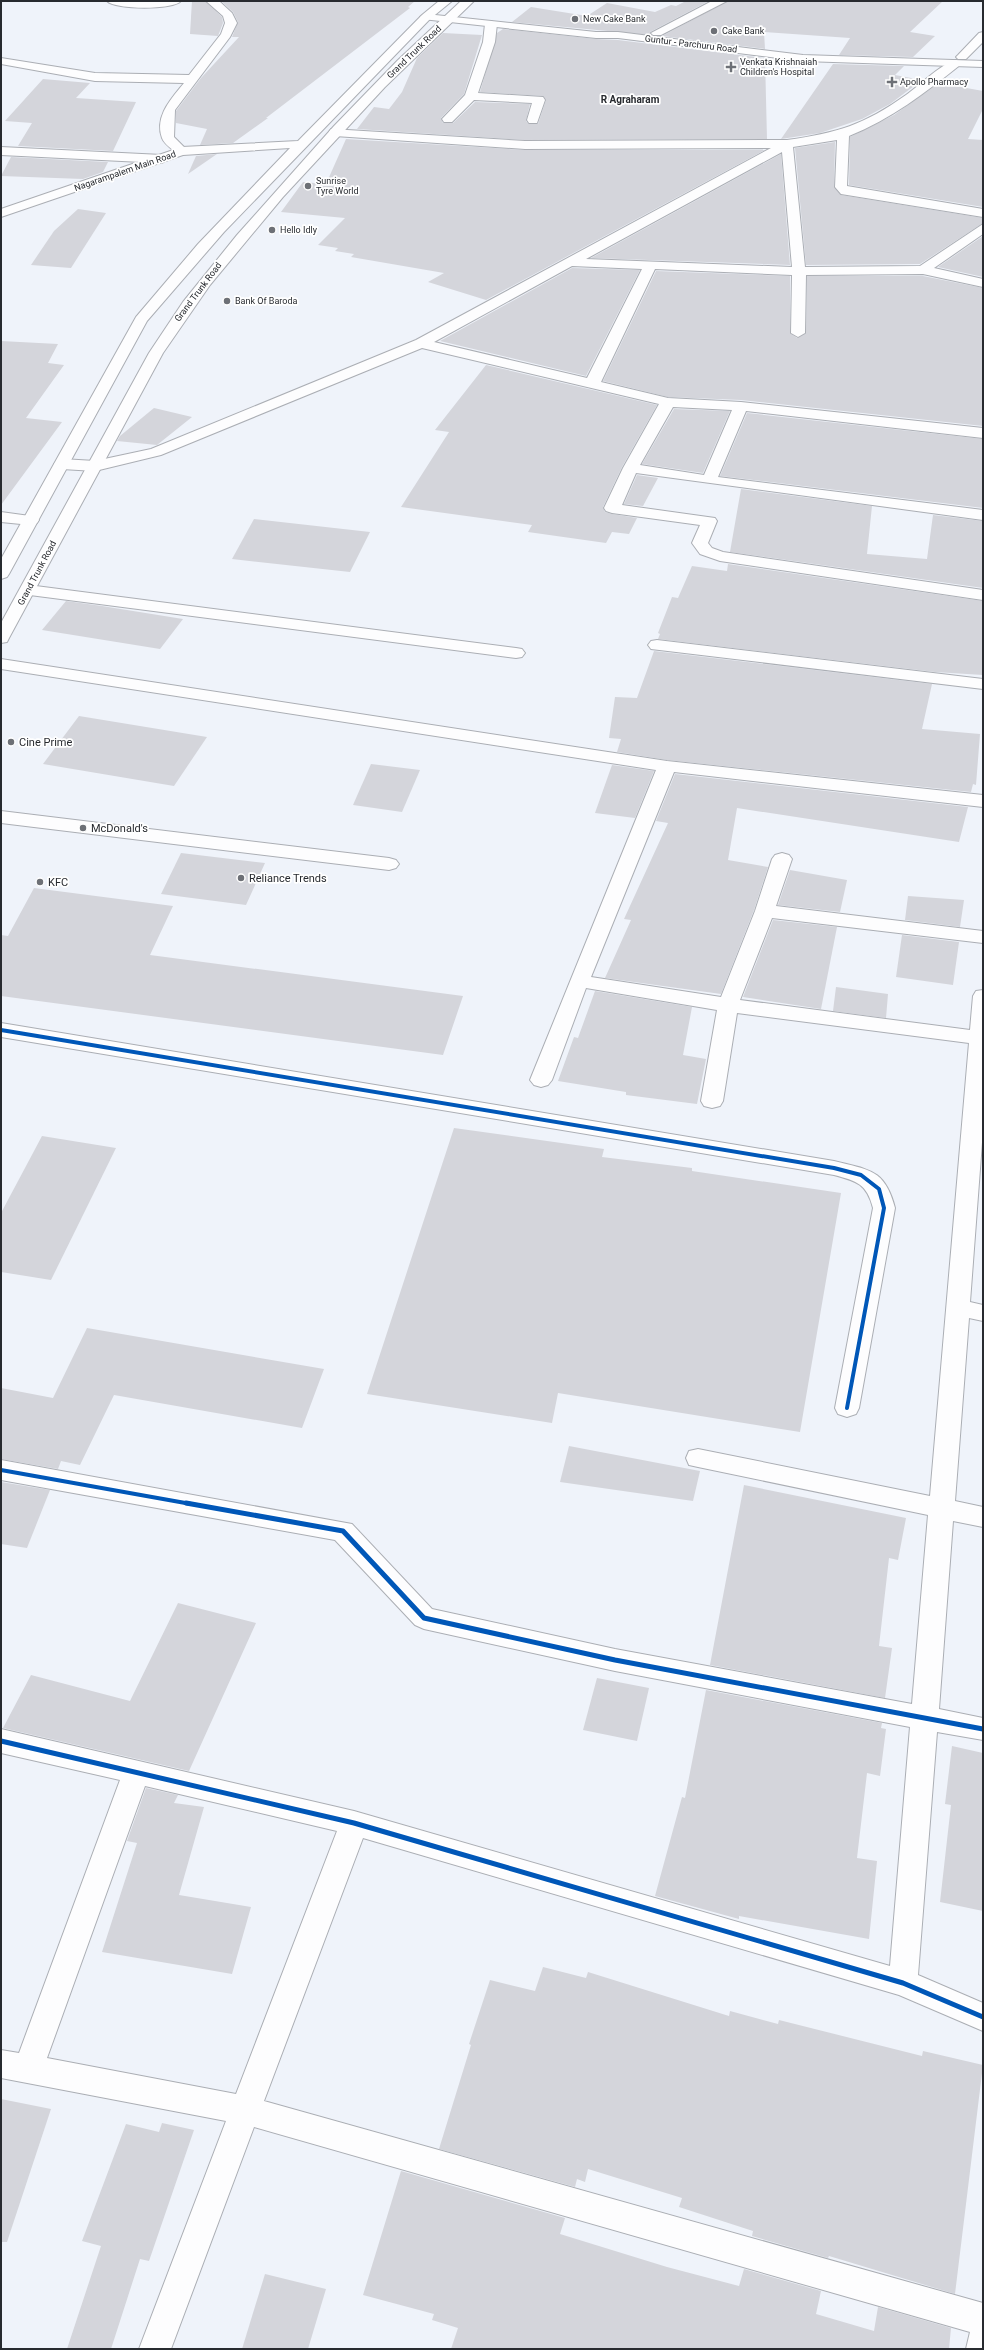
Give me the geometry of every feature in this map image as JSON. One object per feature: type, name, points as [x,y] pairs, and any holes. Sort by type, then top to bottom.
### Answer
[{"type":"street","points":[[113,1],[139,5],[175,1]]},
{"type":"street","points":[[182,151],[168,138],[167,123],[169,110],[226,35],[231,23],[228,14],[212,1]]},
{"type":"street","name":"Grand Trunk Road","points":[[1,638],[177,318],[227,254],[356,109],[468,1]]},
{"type":"street","points":[[657,33],[721,1]]},
{"type":"street","points":[[436,9],[452,15]]},
{"type":"street","name":"Grand Trunk Road","points":[[1,574],[142,320],[167,286],[211,237],[300,144],[436,9]]},
{"type":"street","name":"Guntur - Parchuru Road","points":[[452,15],[491,24],[618,36],[803,58],[959,60],[983,58]]},
{"type":"street","name":"Guntur - Parchuru Road","points":[[452,15],[595,29],[657,33],[810,53],[959,60],[983,64]]},
{"type":"street","points":[[448,119],[471,96],[489,42],[491,24]]},
{"type":"street","points":[[335,132],[525,145],[787,144],[843,134],[882,118],[902,106],[959,60],[983,35]]},
{"type":"street","points":[[1,61],[39,65],[71,74],[96,77],[193,79]]},
{"type":"street","points":[[471,96],[539,100],[533,120]]},
{"type":"street","points":[[843,134],[841,186],[846,191],[983,212]]},
{"type":"street","name":"Nagarampalem Main Road","points":[[1,213],[182,151],[300,144]]},
{"type":"street","points":[[62,464],[95,466],[156,452],[421,343],[787,144]]},
{"type":"street","points":[[787,144],[799,271],[798,333]]},
{"type":"street","points":[[1,151],[162,159]]},
{"type":"street","points":[[923,270],[983,228]]},
{"type":"street","points":[[568,262],[799,271],[923,270],[983,283]]},
{"type":"street","points":[[593,382],[650,266]]},
{"type":"street","points":[[421,343],[593,382],[668,402],[741,406],[983,433]]},
{"type":"street","points":[[668,402],[631,468],[612,508],[709,522],[700,543],[706,551],[720,556],[983,595]]},
{"type":"street","points":[[709,480],[741,406]]},
{"type":"street","points":[[631,468],[709,480],[983,515]]},
{"type":"street","points":[[1,517],[31,520]]},
{"type":"street","points":[[28,590],[516,653]]},
{"type":"street","points":[[657,645],[983,684]]},
{"type":"street","points":[[1,664],[667,766],[983,800]]},
{"type":"street","points":[[541,1080],[579,981],[667,766]]},
{"type":"street","points":[[1,817],[389,864]]},
{"type":"street","points":[[712,1101],[728,1005],[766,911],[782,859]]},
{"type":"street","points":[[766,911],[983,937]]},
{"type":"street","points":[[579,981],[728,1005],[980,1038]]},
{"type":"street","points":[[903,1983],[959,1308],[978,1138],[980,1038],[983,996]]},
{"type":"street","points":[[1,1030],[834,1168],[861,1175],[879,1189],[884,1208],[847,1408]]},
{"type":"street","points":[[959,1308],[983,1313]]},
{"type":"street","points":[[698,1458],[983,1517]]},
{"type":"street","points":[[1,1470],[343,1531],[424,1618],[615,1660],[983,1728]]},
{"type":"street","points":[[1,1741],[354,1823],[903,1983],[983,2017]]},
{"type":"street","points":[[136,1773],[14,2067],[245,2110],[983,2319]]},
{"type":"street","points":[[155,2349],[354,1823]]},
{"type":"street","points":[[982,2349],[983,2340]]},
{"type":"building","points":[[192,1],[205,1],[222,17],[223,23],[218,36],[190,34]]},
{"type":"building","points":[[221,1],[415,1],[408,7],[410,8],[266,118],[268,118],[233,143],[200,145],[207,129],[176,123],[176,111],[201,78],[239,37],[232,37],[238,22],[233,12]]},
{"type":"building","points":[[686,1],[709,1],[650,32],[650,35],[512,22],[531,7],[587,16],[607,3],[655,12],[671,5],[676,6]]},
{"type":"building","points":[[728,1],[943,1],[910,32],[935,36],[913,57],[839,55],[850,38],[764,32],[765,49],[662,36]]},
{"type":"building","points":[[503,29],[618,40],[765,58],[767,139],[525,140],[357,129],[374,107],[389,109],[402,92],[417,58],[443,33],[482,35],[464,94],[441,118],[443,123],[453,123],[475,102],[530,104],[526,121],[529,124],[538,124],[546,100],[543,96],[480,92],[497,33]]},
{"type":"building","points":[[833,64],[904,66],[895,75],[922,80],[890,104],[862,119],[820,133],[781,139]]},
{"type":"building","points":[[43,79],[90,83],[76,98],[136,102],[113,151],[18,146],[32,123],[5,121]]},
{"type":"building","points":[[939,83],[983,91],[983,109],[968,139],[983,140],[983,207],[849,185],[850,137],[894,115]]},
{"type":"building","points":[[346,139],[525,150],[765,150],[486,300],[428,282],[444,273],[351,257],[354,254],[335,251],[338,248],[318,245],[345,218],[281,212],[303,182],[326,184]]},
{"type":"building","points":[[835,142],[834,187],[841,195],[983,218],[983,223],[920,264],[806,265],[795,148]]},
{"type":"building","points":[[217,154],[188,174],[196,156]]},
{"type":"building","points":[[781,154],[790,265],[591,258]]},
{"type":"building","points":[[11,157],[108,162],[103,172],[83,179],[1,176]]},
{"type":"building","points":[[78,209],[106,213],[71,268],[31,265],[54,231]]},
{"type":"building","points":[[983,236],[983,277],[938,267]]},
{"type":"building","points":[[572,268],[640,270],[586,376],[440,341]]},
{"type":"building","points":[[656,271],[790,276],[790,333],[797,338],[806,333],[807,276],[923,276],[983,288],[983,426],[741,400],[668,397],[603,381]]},
{"type":"building","points":[[1,341],[58,344],[48,363],[64,365],[26,418],[62,422],[1,505]]},
{"type":"building","points":[[486,365],[657,405],[622,467],[603,507],[605,512],[637,518],[629,534],[612,532],[606,543],[528,532],[532,525],[401,507],[449,432],[435,430]]},
{"type":"building","points":[[154,408],[192,417],[157,445],[117,441],[120,436]]},
{"type":"building","points":[[674,409],[730,411],[703,473],[642,464]]},
{"type":"building","points":[[747,413],[983,439],[983,508],[720,476]]},
{"type":"building","points":[[637,475],[658,478],[643,506],[624,504]]},
{"type":"building","points":[[741,489],[872,506],[867,554],[927,559],[933,515],[983,521],[983,588],[730,552]]},
{"type":"building","points":[[254,519],[370,532],[350,572],[232,559]]},
{"type":"building","points":[[728,564],[983,601],[983,675],[935,672],[658,639],[660,634],[658,633],[672,597],[678,598],[692,566],[727,571]]},
{"type":"building","points":[[66,601],[183,619],[160,649],[42,630]]},
{"type":"building","points":[[654,651],[932,684],[922,729],[980,734],[976,785],[973,784],[971,792],[667,760],[617,752],[621,739],[609,738],[615,697],[637,698]]},
{"type":"building","points":[[79,716],[207,737],[174,786],[43,764]]},
{"type":"building","points":[[371,764],[420,770],[402,812],[353,805]]},
{"type":"building","points":[[612,765],[654,771],[635,818],[595,813]]},
{"type":"building","points":[[675,774],[968,807],[959,842],[737,808],[728,860],[768,867],[754,910],[721,994],[605,978],[631,920],[624,919],[668,823],[656,821]]},
{"type":"building","points":[[181,853],[265,863],[246,905],[161,894]]},
{"type":"building","points":[[790,870],[847,880],[840,912],[778,905]]},
{"type":"building","points":[[34,888],[173,906],[150,955],[463,996],[443,1055],[1,996],[1,935],[8,936]]},
{"type":"building","points":[[908,896],[964,900],[960,927],[905,920]]},
{"type":"building","points":[[773,920],[837,927],[821,1009],[743,997]]},
{"type":"building","points":[[902,935],[959,942],[953,985],[896,977]]},
{"type":"building","points":[[836,987],[888,994],[886,1018],[833,1011]]},
{"type":"building","points":[[595,991],[692,1007],[683,1055],[706,1059],[697,1104],[626,1095],[626,1092],[558,1081],[574,1037],[578,1038]]},
{"type":"building","points":[[454,1128],[604,1149],[602,1157],[692,1168],[692,1171],[841,1193],[800,1432],[558,1393],[552,1423],[367,1394]]},
{"type":"building","points":[[42,1136],[116,1148],[51,1280],[1,1272],[1,1213]]},
{"type":"building","points":[[87,1328],[324,1369],[302,1428],[114,1395],[80,1465],[61,1461],[58,1469],[1,1459],[1,1388],[53,1398]]},
{"type":"building","points":[[569,1446],[700,1471],[693,1501],[560,1482]]},
{"type":"building","points":[[1,1482],[50,1490],[27,1548],[1,1544]]},
{"type":"building","points":[[744,1485],[906,1518],[898,1560],[889,1558],[879,1646],[892,1648],[885,1698],[710,1665]]},
{"type":"building","points":[[178,1603],[256,1623],[189,1771],[3,1728],[31,1675],[130,1701]]},
{"type":"building","points":[[597,1678],[649,1688],[637,1741],[583,1730]]},
{"type":"building","points":[[706,1690],[882,1723],[881,1728],[886,1729],[880,1776],[867,1773],[857,1858],[877,1861],[869,1939],[739,1916],[739,1919],[655,1896],[682,1797],[685,1798]]},
{"type":"building","points":[[952,1746],[983,1753],[983,1911],[940,1902],[951,1805],[945,1804]]},
{"type":"building","points":[[146,1788],[178,1795],[174,1803],[204,1807],[179,1895],[251,1907],[232,1974],[102,1952],[137,1843],[127,1841]]},
{"type":"building","points":[[543,1967],[586,1978],[588,1972],[729,2016],[730,2011],[778,2024],[779,2020],[922,2056],[923,2051],[983,2065],[955,2294],[829,2256],[828,2258],[752,2236],[753,2231],[679,2207],[682,2198],[588,2169],[585,2182],[577,2179],[575,2187],[439,2149],[471,2045],[469,2044],[490,1980],[535,1991]]},
{"type":"building","points":[[1,2099],[51,2109],[7,2242],[1,2242]]},
{"type":"building","points":[[162,2123],[194,2130],[149,2261],[140,2259],[111,2349],[67,2349],[101,2246],[82,2241],[126,2124],[159,2132]]},
{"type":"building","points":[[401,2171],[565,2218],[560,2234],[667,2267],[739,2286],[744,2269],[821,2291],[816,2314],[874,2331],[878,2307],[951,2328],[949,2349],[451,2349],[458,2328],[432,2320],[434,2314],[363,2295]]},
{"type":"building","points":[[265,2274],[326,2289],[308,2349],[242,2349]]},
{"type":"cycle path","points":[[1,1030],[834,1168],[861,1175],[879,1189],[884,1208],[847,1408]]},
{"type":"cycle path","points":[[1,1470],[343,1531],[424,1618],[615,1660],[983,1729]]},
{"type":"cycle path","points":[[1,1741],[354,1823],[903,1983],[983,2017]]},
{"type":"place","name":"New Cake Bank","points":[[575,19]]},
{"type":"place","name":"Cake Bank","points":[[714,31]]},
{"type":"place","name":"Venkata Krishnaiah Children's Hospital","points":[[731,67]]},
{"type":"place","name":"Apollo Pharmacy","points":[[892,82]]},
{"type":"place","name":"Sunrise Tyre World","points":[[308,186]]},
{"type":"place","name":"Hello Idly","points":[[272,230]]},
{"type":"place","name":"Bank Of Baroda","points":[[227,301]]},
{"type":"place","name":"Cine Prime","points":[[11,742]]},
{"type":"place","name":"McDonald's","points":[[83,828]]},
{"type":"place","name":"Reliance Trends","points":[[241,878]]},
{"type":"place","name":"KFC","points":[[40,882]]},
{"type":"district","name":"R Agraharam","points":[[630,99]]}]
